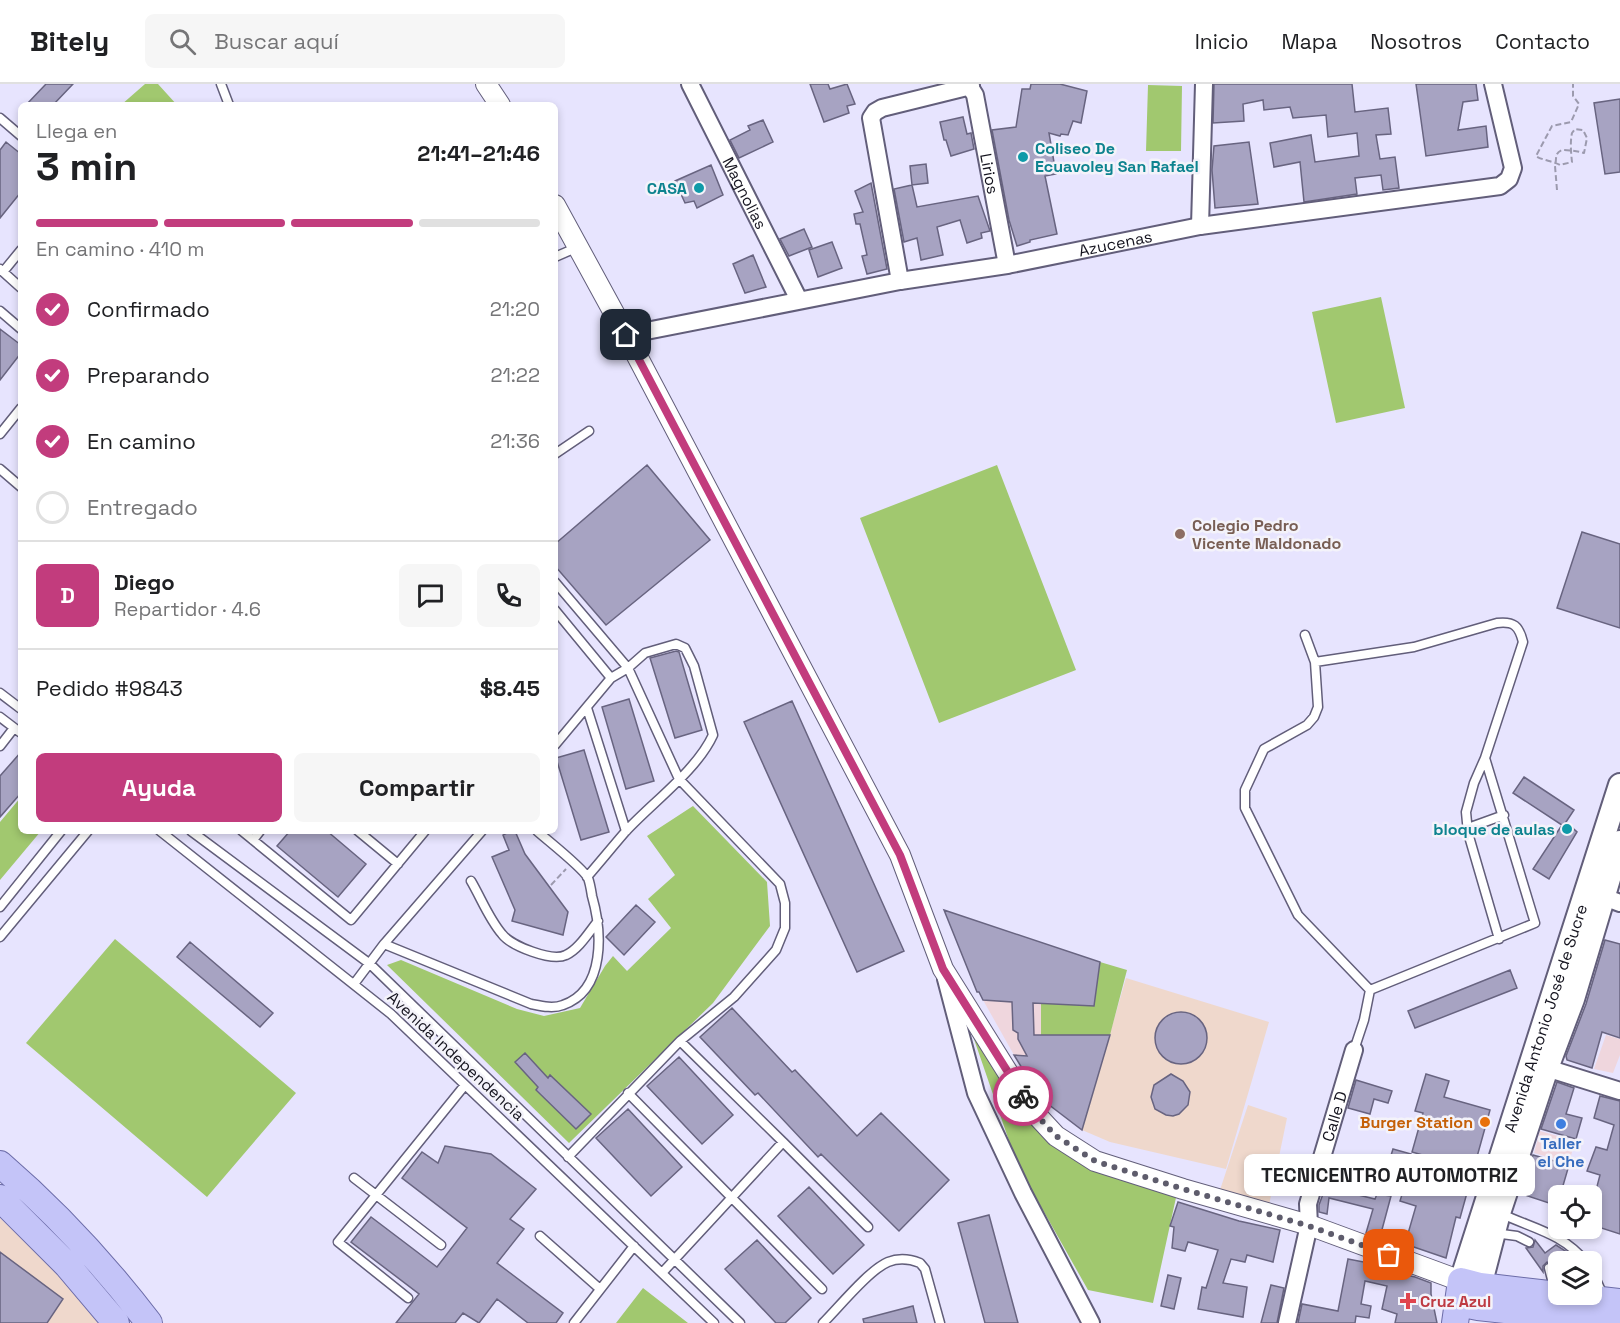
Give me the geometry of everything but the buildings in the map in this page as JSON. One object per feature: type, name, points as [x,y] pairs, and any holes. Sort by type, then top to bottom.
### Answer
[{"type":"main road","name":"Avenida Antonio José de Sucre","points":[[1603,896],[1620,785]]},
{"type":"main road","name":"Avenida Antonio José de Sucre","points":[[1468,1304],[1539,1066],[1603,896],[1620,842]]},
{"type":"main road","name":"Avenida Antonio José de Sucre","points":[[1468,1304],[1496,1223],[1539,1066]]},
{"type":"main road","points":[[0,1164],[27,1187],[90,1249],[149,1323]]},
{"type":"main road","points":[[0,1198],[68,1264],[116,1323]]},
{"type":"main road","points":[[1468,1304],[1548,1295]]},
{"type":"main road","points":[[1468,1304],[1620,1323]]},
{"type":"street","points":[[486,84],[498,102]]},
{"type":"street","name":"Magnolias","points":[[690,84],[799,300]]},
{"type":"street","points":[[1200,226],[1204,84]]},
{"type":"street","name":"Azucenas","points":[[626,335],[900,281],[1007,265],[1200,226],[1500,186],[1509,179],[1513,168],[1493,84]]},
{"type":"street","points":[[900,281],[871,118],[882,108],[969,85]]},
{"type":"street","name":"Lirios","points":[[969,85],[975,94],[1007,265]]},
{"type":"street","points":[[560,226],[578,247],[626,335],[900,855],[943,969],[976,1093],[1023,1193],[1090,1321],[1109,1323]]},
{"type":"street","points":[[943,969],[1030,1108],[1056,1136],[1095,1161],[1309,1226],[1429,1269],[1468,1304]]},
{"type":"street","name":"Calle D","points":[[1287,1323],[1309,1226],[1308,1204],[1354,1050]]},
{"type":"street","points":[[1539,1066],[1620,1091]]},
{"type":"lane","points":[[221,84],[228,102]]},
{"type":"lane","points":[[0,118],[18,133]]},
{"type":"lane","points":[[558,256],[578,247]]},
{"type":"lane","points":[[18,253],[1,270],[18,285]]},
{"type":"lane","points":[[0,311],[18,326]]},
{"type":"lane","points":[[0,434],[18,412]]},
{"type":"lane","points":[[558,452],[589,431]]},
{"type":"lane","points":[[0,469],[18,484]]},
{"type":"lane","points":[[558,586],[628,668],[679,779],[780,884],[785,911],[785,928],[776,950],[734,997],[680,1041],[568,1157]]},
{"type":"lane","points":[[558,614],[611,678]]},
{"type":"lane","points":[[1315,662],[1414,647],[1507,622],[1516,625],[1520,630],[1523,642],[1466,812],[1467,828],[1499,939]]},
{"type":"lane","points":[[1305,635],[1315,662],[1318,707],[1314,717],[1307,725],[1264,749],[1245,790],[1245,808],[1298,915],[1370,990]]},
{"type":"lane","points":[[558,741],[611,678],[628,668],[645,653],[676,644],[685,648],[690,657],[713,735],[708,748],[626,831],[587,877]]},
{"type":"lane","points":[[0,693],[18,707]]},
{"type":"lane","points":[[586,708],[626,831]]},
{"type":"lane","points":[[0,717],[18,730],[0,746]]},
{"type":"lane","points":[[1370,990],[1535,923],[1485,758]]},
{"type":"lane","points":[[1467,828],[1503,815]]},
{"type":"lane","points":[[0,907],[59,834]]},
{"type":"lane","points":[[0,937],[86,834]]},
{"type":"lane","name":"Avenida Independencia","points":[[164,834],[391,1014],[714,1323]]},
{"type":"lane","name":"Avenida Independencia","points":[[195,834],[369,964],[740,1323]]},
{"type":"lane","points":[[246,834],[351,920],[423,834]]},
{"type":"lane","points":[[253,840],[258,834]]},
{"type":"lane","points":[[362,834],[398,864]]},
{"type":"lane","points":[[354,984],[384,945],[479,834]]},
{"type":"lane","points":[[384,945],[531,1004],[546,1007],[562,1006],[578,997],[595,969],[600,942],[598,921],[587,877],[540,834]]},
{"type":"lane","points":[[471,881],[502,936],[546,957],[565,956],[580,943],[598,921]]},
{"type":"lane","points":[[1354,1050],[1364,1020],[1370,990]]},
{"type":"lane","points":[[680,1041],[868,1227]]},
{"type":"lane","points":[[408,1298],[338,1242],[465,1085]]},
{"type":"lane","points":[[628,1093],[822,1289]]},
{"type":"lane","points":[[662,1273],[783,1142]]},
{"type":"lane","points":[[354,1178],[441,1245]]},
{"type":"lane","points":[[1496,1223],[1529,1242]]},
{"type":"lane","points":[[1496,1223],[1560,1238],[1577,1251]]},
{"type":"lane","points":[[540,1236],[600,1289]]},
{"type":"lane","points":[[574,1323],[634,1246]]},
{"type":"lane","points":[[823,1323],[877,1269],[889,1262],[902,1260],[920,1263],[925,1269],[940,1323]]},
{"type":"lane","points":[[1602,1286],[1613,1302]]},
{"type":"path","points":[[1571,122],[1579,104],[1573,96],[1573,84]]},
{"type":"path","points":[[1571,122],[1575,129]]},
{"type":"path","points":[[1571,122],[1552,126],[1536,156],[1541,160],[1546,159],[1560,165],[1572,162],[1571,135],[1575,129]]},
{"type":"path","points":[[1557,190],[1556,158],[1559,151],[1571,150],[1584,153],[1587,138],[1583,130],[1575,129]]},
{"type":"path","points":[[551,885],[572,863]]},
{"type":"shaded area","points":[[1126,978],[1269,1022],[1226,1169],[1110,1142],[1082,1130]]},
{"type":"shaded area","points":[[983,1000],[1041,1003],[1042,1058],[1014,1055]]},
{"type":"shaded area","points":[[1606,1035],[1620,1039],[1620,1055],[1613,1073],[1594,1069]]},
{"type":"shaded area","points":[[1248,1105],[1287,1118],[1269,1205],[1220,1190]]},
{"type":"shaded area","points":[[1540,1131],[1575,1141],[1569,1163],[1534,1153]]},
{"type":"shaded area","points":[[0,1218],[50,1264],[98,1323],[0,1323]]},
{"type":"green space","points":[[145,84],[158,84],[174,102],[124,102]]},
{"type":"green space","points":[[1148,85],[1182,86],[1181,151],[1146,151]]},
{"type":"green space","points":[[1381,297],[1405,408],[1336,423],[1312,312]]},
{"type":"green space","points":[[997,465],[1076,670],[939,723],[860,518]]},
{"type":"green space","points":[[18,801],[18,834],[38,834],[0,880],[0,822]]},
{"type":"green space","points":[[693,806],[767,882],[770,926],[713,1003],[569,1143],[387,965],[401,960],[517,1009],[544,1016],[580,1008],[613,956],[627,971],[671,928],[648,899],[675,875],[647,836]]},
{"type":"green space","points":[[115,939],[296,1093],[207,1197],[26,1043]]},
{"type":"green space","points":[[1100,962],[1127,970],[1110,1035],[1041,1035],[1041,1003],[1094,1005]]},
{"type":"green space","points":[[965,1013],[1052,1140],[1177,1193],[1153,1303],[1088,1290],[1017,1164]]},
{"type":"green space","points":[[643,1288],[688,1323],[616,1323]]},
{"type":"way so far","points":[[1023,1096],[1030,1108],[1056,1136],[1095,1161],[1309,1226],[1389,1255]]},
{"type":"place","name":"Coliseo De Ecuavoley San Rafael","points":[[1023,157]]},
{"type":"place","name":"CASA","points":[[699,188]]},
{"type":"place","name":"Colegio Pedro Vicente Maldonado","points":[[1180,534]]},
{"type":"place","name":"bloque de aulas","points":[[1567,829]]},
{"type":"place","name":"Burger Station","points":[[1485,1122]]},
{"type":"place","name":"Taller el Che","points":[[1561,1124]]},
{"type":"place","name":"TECNICENTRO AUTOMOTRIZ","points":[[1389,1255]]},
{"type":"place","name":"Cruz Azul","points":[[1408,1301]]},
{"type":"route","points":[[626,335],[900,855],[943,969],[1023,1096]]}]
